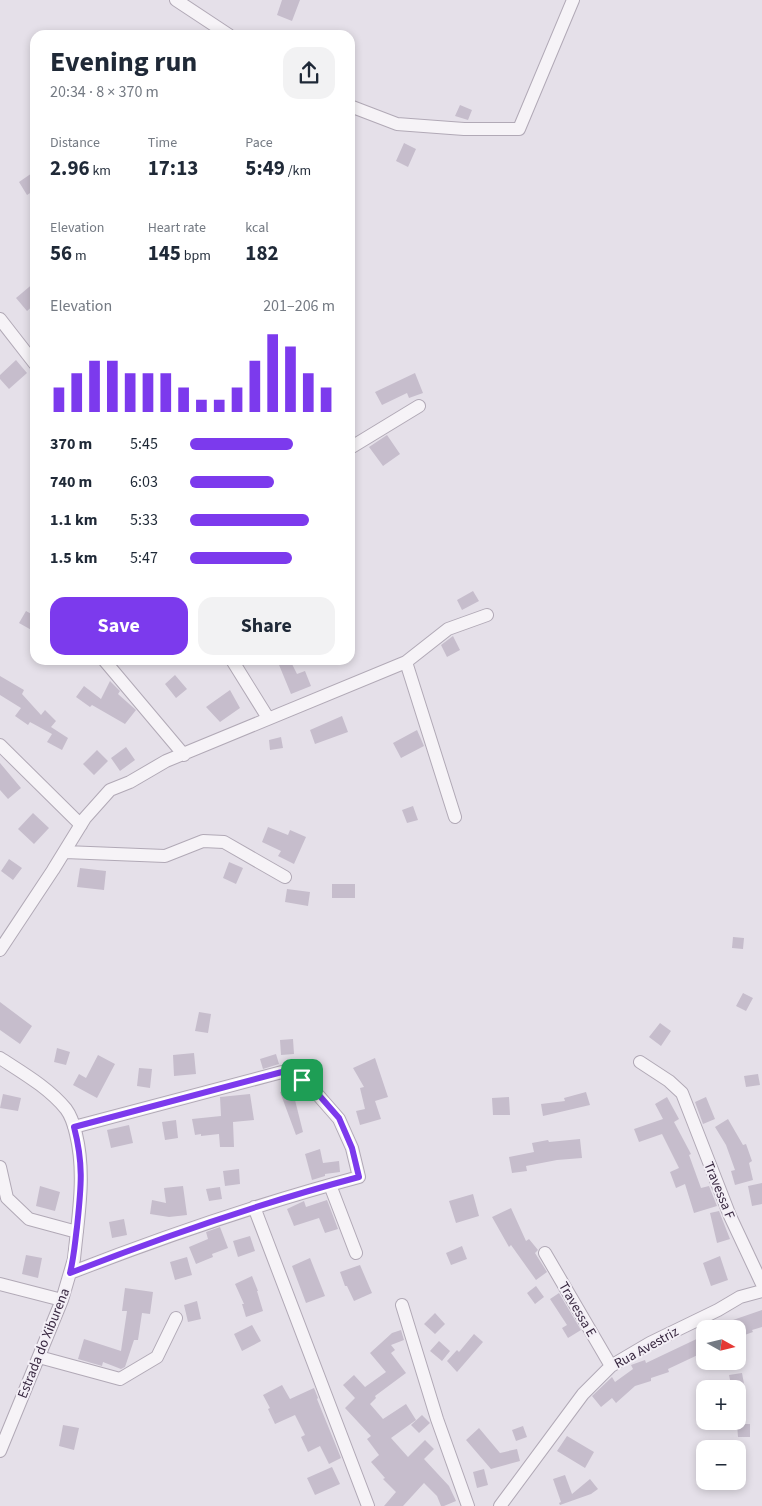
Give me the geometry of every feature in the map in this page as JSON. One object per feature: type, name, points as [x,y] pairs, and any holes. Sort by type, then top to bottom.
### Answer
[{"type":"street","points":[[176,0],[221,30]]},
{"type":"street","points":[[355,108],[397,124],[464,129],[519,129],[573,0]]},
{"type":"street","points":[[0,319],[30,352]]},
{"type":"street","points":[[355,445],[419,406]]},
{"type":"street","points":[[0,950],[81,825],[110,790],[130,782],[166,761],[406,662],[448,629],[488,615]]},
{"type":"street","points":[[406,662],[455,816]]},
{"type":"street","points":[[108,665],[184,755]]},
{"type":"street","points":[[235,665],[268,718]]},
{"type":"street","points":[[0,744],[81,825]]},
{"type":"street","points":[[65,852],[165,856],[203,841],[224,842],[285,877]]},
{"type":"street","name":"Estrada do Xiburena","points":[[0,1058],[36,1082],[66,1109],[74,1127],[80,1152],[82,1175],[74,1259],[62,1300],[1,1446]]},
{"type":"street","name":"Travessa F","points":[[640,1062],[669,1081],[682,1093],[730,1216],[762,1284]]},
{"type":"street","points":[[70,1273],[136,1247],[254,1208],[359,1177],[352,1148],[339,1118],[318,1094],[302,1080],[282,1072],[74,1127]]},
{"type":"street","points":[[0,1167],[7,1198],[29,1219],[76,1232]]},
{"type":"street","points":[[330,1185],[356,1253]]},
{"type":"street","points":[[254,1208],[368,1506]]},
{"type":"street","name":"Travessa E","points":[[545,1253],[611,1366]]},
{"type":"street","points":[[0,1284],[62,1300]]},
{"type":"street","name":"Rua Avestriz","points":[[500,1506],[583,1394],[611,1366],[650,1343],[718,1310],[740,1297],[762,1291]]},
{"type":"street","points":[[402,1305],[437,1419],[468,1506]]},
{"type":"street","points":[[39,1357],[120,1379],[157,1357],[176,1318]]},
{"type":"building","points":[[282,0],[300,0],[292,21],[277,15]]},
{"type":"building","points":[[460,105],[472,110],[468,120],[455,116]]},
{"type":"building","points":[[404,143],[416,149],[408,167],[396,161]]},
{"type":"building","points":[[30,174],[30,193],[27,195],[19,182]]},
{"type":"building","points":[[30,286],[30,308],[27,311],[16,298]]},
{"type":"building","points":[[16,360],[27,373],[9,389],[0,379],[0,375]]},
{"type":"building","points":[[415,373],[423,393],[409,398],[407,393],[382,405],[375,392]]},
{"type":"building","points":[[387,435],[400,454],[383,466],[369,447]]},
{"type":"building","points":[[473,591],[479,601],[462,610],[457,600]]},
{"type":"building","points":[[26,611],[30,613],[30,629],[19,623]]},
{"type":"building","points":[[453,636],[460,650],[447,657],[441,645]]},
{"type":"building","points":[[279,665],[292,665],[297,674],[305,671],[311,686],[291,694]]},
{"type":"building","points":[[175,675],[187,689],[176,698],[165,684]]},
{"type":"building","points":[[0,676],[24,690],[22,694],[41,715],[45,710],[56,721],[51,727],[68,738],[62,750],[47,742],[52,734],[30,722],[28,725],[15,716],[21,708],[0,695]]},
{"type":"building","points":[[110,681],[120,691],[118,694],[136,710],[125,724],[92,705],[90,707],[76,697],[84,686],[101,699]]},
{"type":"building","points":[[230,690],[240,708],[220,722],[206,707]]},
{"type":"building","points":[[342,716],[348,732],[315,744],[310,730]]},
{"type":"building","points":[[417,730],[424,746],[401,758],[393,743]]},
{"type":"building","points":[[281,737],[283,748],[270,750],[269,740]]},
{"type":"building","points":[[126,747],[135,760],[120,771],[111,758]]},
{"type":"building","points":[[97,750],[108,761],[94,775],[83,764]]},
{"type":"building","points":[[0,763],[21,788],[8,799],[0,790]]},
{"type":"building","points":[[413,806],[418,820],[407,823],[402,810]]},
{"type":"building","points":[[33,813],[49,828],[34,844],[18,829]]},
{"type":"building","points":[[268,827],[288,835],[290,830],[306,837],[294,864],[278,856],[281,851],[262,842]]},
{"type":"building","points":[[9,859],[22,868],[13,880],[1,871]]},
{"type":"building","points":[[229,862],[243,868],[236,884],[223,878]]},
{"type":"building","points":[[80,868],[106,871],[104,890],[77,887]]},
{"type":"building","points":[[332,884],[355,884],[355,898],[332,898]]},
{"type":"building","points":[[287,889],[310,892],[308,906],[285,902]]},
{"type":"building","points":[[733,937],[744,938],[743,949],[732,948]]},
{"type":"building","points":[[743,993],[753,998],[746,1011],[736,1006]]},
{"type":"building","points":[[0,1002],[32,1026],[20,1044],[0,1030]]},
{"type":"building","points":[[199,1012],[211,1014],[208,1033],[195,1031]]},
{"type":"building","points":[[660,1023],[671,1031],[661,1046],[649,1037]]},
{"type":"building","points":[[293,1039],[294,1054],[281,1055],[280,1040]]},
{"type":"building","points":[[57,1048],[70,1052],[66,1065],[54,1062]]},
{"type":"building","points":[[194,1053],[196,1074],[174,1076],[173,1055]]},
{"type":"building","points":[[276,1054],[279,1064],[263,1069],[260,1059]]},
{"type":"building","points":[[98,1055],[115,1064],[97,1098],[73,1085],[79,1074],[86,1078]]},
{"type":"building","points":[[375,1058],[388,1097],[375,1101],[381,1119],[360,1125],[356,1111],[365,1109],[360,1088],[364,1087],[353,1068]]},
{"type":"building","points":[[139,1068],[152,1069],[150,1088],[137,1086]]},
{"type":"building","points":[[758,1074],[760,1085],[746,1087],[744,1076]]},
{"type":"building","points":[[296,1087],[300,1098],[295,1100],[303,1132],[296,1135],[280,1092]]},
{"type":"building","points":[[586,1092],[590,1105],[543,1116],[541,1104],[565,1101],[564,1098]]},
{"type":"building","points":[[3,1094],[21,1098],[18,1111],[0,1108]]},
{"type":"building","points":[[250,1094],[254,1120],[233,1122],[234,1147],[220,1147],[219,1134],[195,1135],[192,1119],[221,1116],[220,1097]]},
{"type":"building","points":[[509,1097],[510,1115],[493,1115],[492,1098]]},
{"type":"building","points":[[667,1097],[679,1119],[674,1122],[691,1154],[689,1155],[701,1188],[709,1186],[717,1206],[694,1213],[685,1184],[676,1188],[670,1172],[679,1168],[662,1134],[639,1142],[634,1129],[663,1119],[655,1104]]},
{"type":"building","points":[[706,1097],[715,1119],[703,1124],[695,1102]]},
{"type":"building","points":[[728,1119],[743,1145],[746,1144],[752,1161],[749,1163],[753,1180],[735,1185],[731,1171],[735,1170],[726,1145],[715,1127]]},
{"type":"building","points":[[176,1120],[178,1138],[165,1140],[162,1122]]},
{"type":"building","points":[[129,1125],[133,1143],[111,1148],[107,1130]]},
{"type":"building","points":[[580,1139],[582,1158],[557,1160],[526,1166],[527,1171],[512,1173],[509,1157],[534,1152],[532,1143],[548,1140],[549,1142]]},
{"type":"building","points":[[320,1149],[323,1163],[339,1161],[340,1172],[325,1174],[325,1176],[312,1180],[305,1154]]},
{"type":"building","points":[[239,1169],[240,1184],[225,1186],[223,1171]]},
{"type":"building","points":[[762,1183],[762,1204],[752,1206],[748,1186]]},
{"type":"building","points":[[40,1186],[60,1192],[55,1211],[36,1206]]},
{"type":"building","points":[[183,1186],[187,1215],[169,1217],[150,1214],[152,1200],[166,1203],[164,1188]]},
{"type":"building","points":[[220,1187],[222,1199],[209,1201],[206,1189]]},
{"type":"building","points":[[473,1194],[479,1216],[456,1223],[449,1201]]},
{"type":"building","points":[[327,1200],[338,1229],[325,1233],[319,1218],[294,1226],[287,1209],[304,1201],[306,1207]]},
{"type":"building","points":[[511,1208],[526,1241],[529,1239],[538,1250],[535,1253],[547,1272],[536,1280],[511,1245],[509,1247],[492,1217]]},
{"type":"building","points":[[719,1211],[730,1239],[717,1243],[710,1213]]},
{"type":"building","points":[[124,1219],[127,1235],[112,1238],[109,1222]]},
{"type":"building","points":[[220,1227],[228,1248],[212,1254],[213,1257],[196,1264],[189,1247],[208,1239],[206,1232]]},
{"type":"building","points":[[250,1236],[255,1251],[238,1257],[233,1241]]},
{"type":"building","points":[[462,1246],[467,1259],[451,1265],[446,1253]]},
{"type":"building","points":[[26,1255],[42,1258],[38,1278],[22,1274]]},
{"type":"building","points":[[720,1256],[728,1280],[711,1286],[703,1263]]},
{"type":"building","points":[[187,1257],[192,1275],[175,1280],[170,1262]]},
{"type":"building","points":[[310,1258],[325,1296],[306,1303],[292,1266]]},
{"type":"building","points":[[360,1265],[372,1293],[354,1301],[347,1286],[345,1286],[340,1272]]},
{"type":"building","points":[[252,1276],[263,1311],[246,1317],[242,1304],[244,1304],[235,1284]]},
{"type":"building","points":[[536,1286],[544,1297],[535,1304],[527,1293]]},
{"type":"building","points":[[125,1288],[153,1292],[150,1314],[142,1313],[138,1340],[134,1340],[125,1367],[121,1369],[103,1362],[102,1366],[78,1359],[84,1339],[121,1351],[127,1311],[122,1311]]},
{"type":"building","points":[[559,1293],[581,1330],[568,1338],[562,1328],[567,1325],[550,1299]]},
{"type":"building","points":[[197,1301],[201,1319],[188,1322],[184,1305]]},
{"type":"building","points":[[762,1310],[762,1327],[752,1330],[753,1332],[746,1334],[746,1320],[733,1320]]},
{"type":"building","points":[[435,1313],[445,1324],[435,1334],[424,1324]]},
{"type":"building","points":[[252,1325],[261,1341],[242,1351],[234,1334]]},
{"type":"building","points":[[401,1330],[404,1340],[391,1345],[395,1350],[391,1353],[406,1373],[375,1396],[376,1398],[370,1404],[383,1419],[406,1404],[416,1420],[391,1438],[408,1457],[425,1440],[434,1449],[424,1459],[449,1486],[456,1501],[444,1506],[441,1506],[437,1496],[424,1483],[403,1506],[384,1506],[396,1492],[383,1479],[385,1478],[371,1462],[379,1455],[367,1439],[371,1436],[345,1408],[355,1398],[343,1385],[354,1375],[365,1387],[386,1372],[370,1353],[392,1333]]},
{"type":"building","points":[[474,1334],[483,1342],[457,1372],[447,1361],[457,1350],[459,1352]]},
{"type":"building","points":[[696,1339],[696,1356],[668,1369],[669,1372],[651,1378],[651,1381],[635,1386],[616,1403],[612,1398],[601,1407],[592,1396],[612,1377],[615,1382],[633,1369],[631,1365],[645,1360],[646,1363]]},
{"type":"building","points":[[439,1341],[450,1351],[442,1361],[430,1351]]},
{"type":"building","points":[[742,1373],[743,1380],[730,1380],[729,1375]]},
{"type":"building","points":[[282,1385],[290,1399],[314,1388],[341,1458],[329,1464],[320,1446],[308,1452],[301,1437],[305,1435],[295,1415],[275,1424],[263,1395]]},
{"type":"building","points":[[422,1415],[430,1423],[419,1433],[411,1425]]},
{"type":"building","points":[[746,1424],[750,1424],[750,1437],[738,1437],[737,1430],[746,1430]]},
{"type":"building","points":[[63,1425],[79,1428],[74,1450],[59,1446]]},
{"type":"building","points":[[523,1426],[527,1437],[516,1441],[512,1430]]},
{"type":"building","points":[[479,1428],[500,1453],[517,1449],[520,1461],[491,1469],[466,1440]]},
{"type":"building","points":[[567,1436],[594,1452],[585,1468],[557,1451]]},
{"type":"building","points":[[332,1467],[340,1484],[315,1495],[307,1478]]},
{"type":"building","points":[[484,1469],[488,1485],[477,1488],[473,1472]]},
{"type":"building","points":[[565,1475],[572,1494],[590,1479],[598,1489],[591,1494],[560,1505],[559,1503],[561,1502],[553,1479]]},
{"type":"route","points":[[282,1072],[302,1080],[318,1094],[339,1118],[352,1148],[359,1177],[254,1208],[136,1247],[70,1273],[74,1259],[82,1175],[80,1152],[74,1127],[282,1072]]}]
